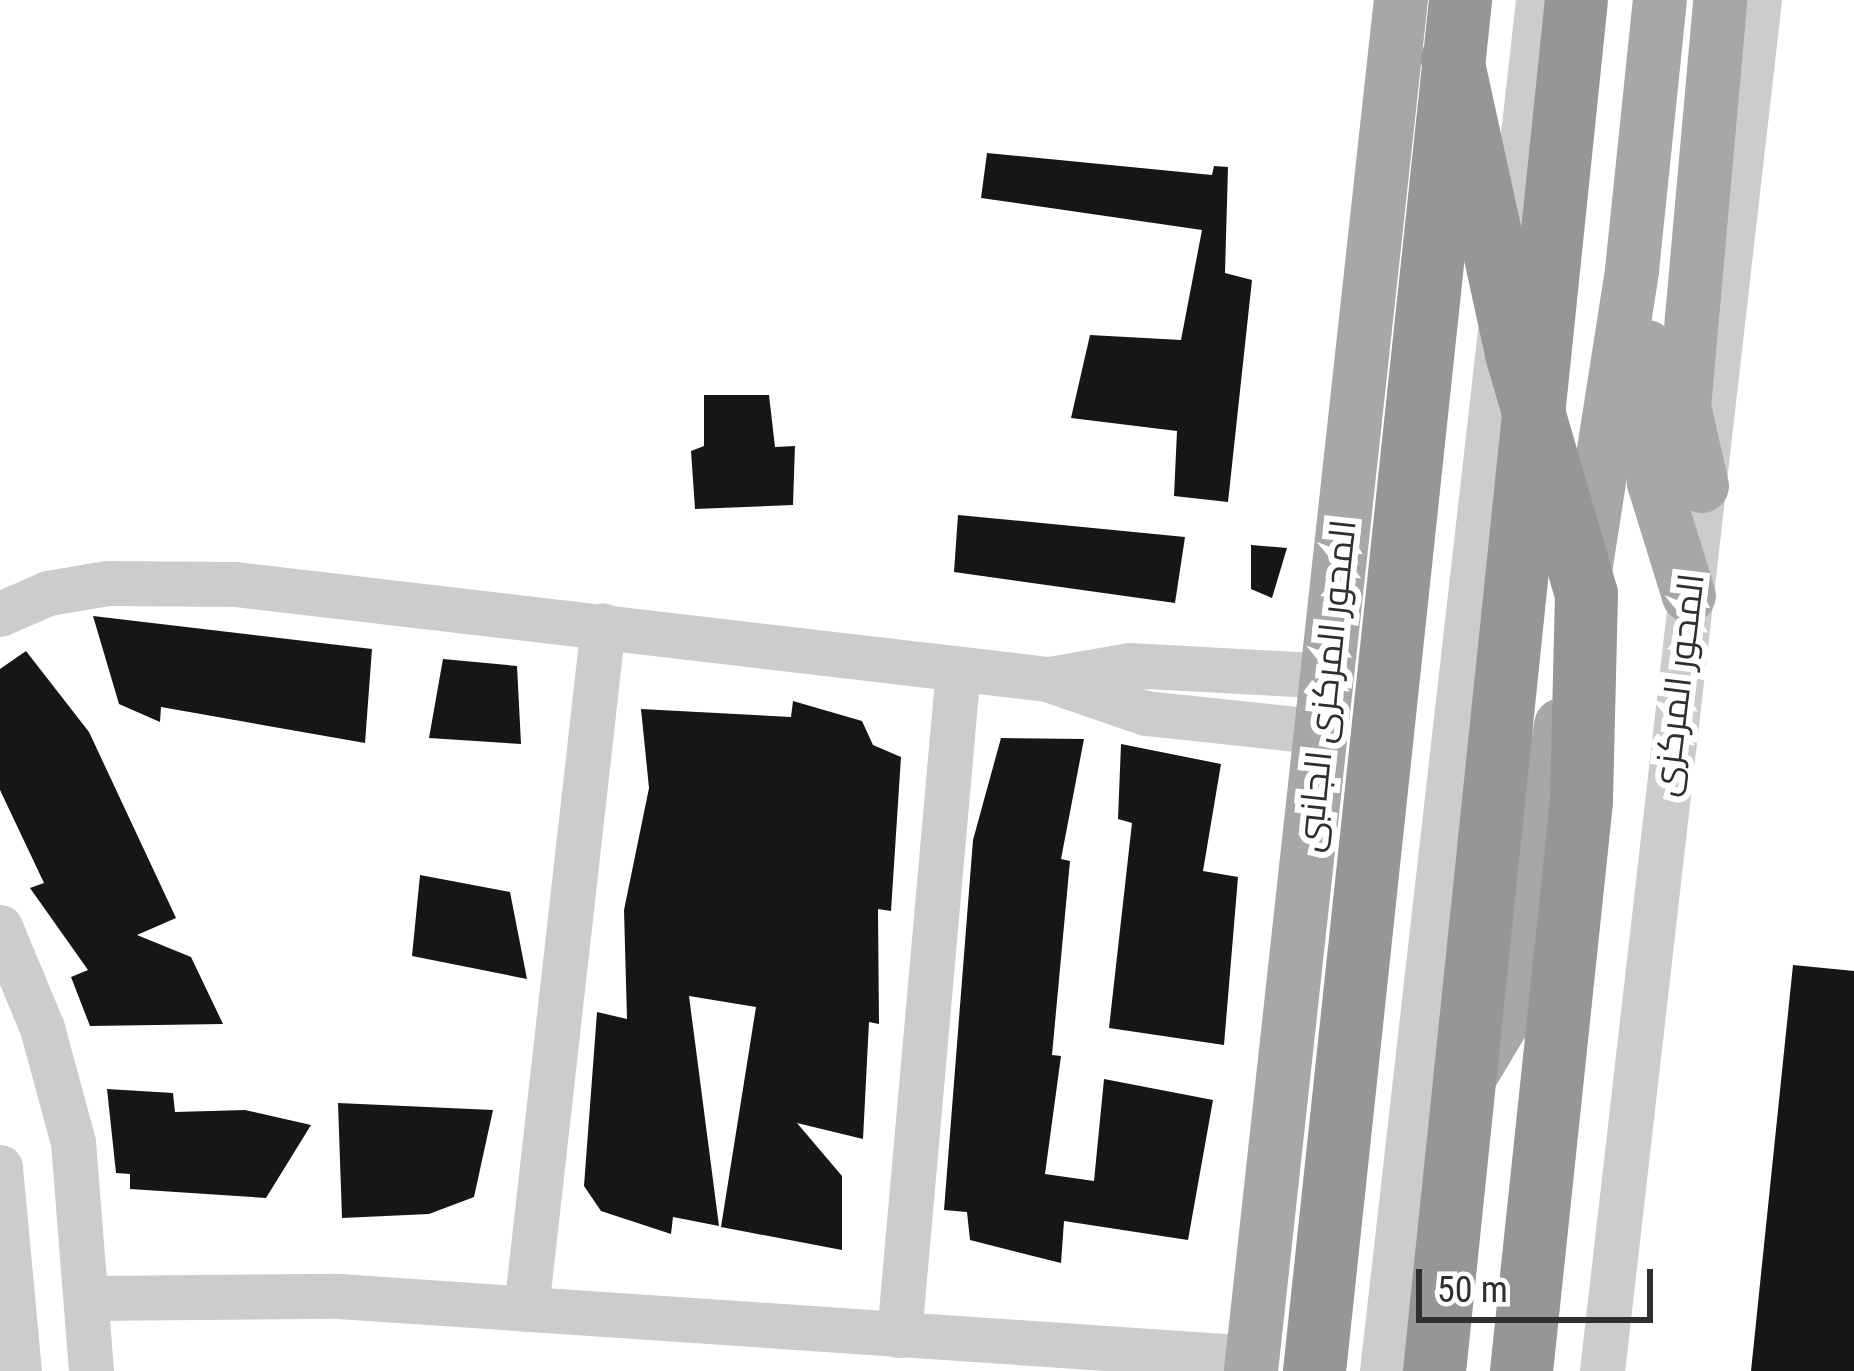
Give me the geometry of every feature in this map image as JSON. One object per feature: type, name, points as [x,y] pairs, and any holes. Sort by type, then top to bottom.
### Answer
[{"type":"highway","points":[[1434,1371],[1576,0]]},
{"type":"highway","points":[[1456,30],[1516,353],[1586,594],[1581,801],[1521,1371]]},
{"type":"highway","points":[[1314,1371],[1456,30]]},
{"type":"main road","name":"المحور المركزى الجانبى","points":[[1251,1365],[1400,0]]},
{"type":"main road","points":[[1460,1093],[1498,1040],[1521,977],[1632,270],[1660,0]]},
{"type":"main road","points":[[1702,486],[1684,407],[1720,0]]},
{"type":"main road","points":[[1632,270],[1654,483],[1689,596]]},
{"type":"street","points":[[1382,1371],[1538,0]]},
{"type":"street","name":"المحور المركزى","points":[[1602,1371],[1759,0]]},
{"type":"street","points":[[0,614],[48,593],[178,581],[603,625],[1047,680],[1146,713],[1322,732]]},
{"type":"street","points":[[526,1310],[603,625]]},
{"type":"street","points":[[1047,680],[1129,665],[1328,676]]},
{"type":"street","points":[[899,1335],[958,669]]},
{"type":"street","points":[[0,927],[42,1028],[73,1142],[90,1298],[91,1371]]},
{"type":"street","points":[[0,1167],[19,1371]]},
{"type":"street","points":[[90,1298],[339,1296],[1251,1365]]},
{"type":"building","points":[[987,153],[1212,175],[1214,166],[1228,167],[1225,273],[1252,280],[1228,502],[1174,496],[1177,431],[1071,418],[1090,335],[1181,340],[1202,230],[981,198]]},
{"type":"building","points":[[704,395],[769,395],[775,447],[795,446],[793,505],[695,509],[691,451],[704,446]]},
{"type":"building","points":[[958,515],[1185,537],[1175,603],[954,572]]},
{"type":"building","points":[[1251,545],[1287,548],[1272,598],[1251,589]]},
{"type":"building","points":[[93,616],[372,649],[365,743],[161,707],[160,722],[119,704]]},
{"type":"building","points":[[26,651],[89,732],[176,918],[137,935],[191,957],[223,1024],[90,1026],[71,977],[88,970],[30,888],[44,883],[0,790],[0,669]]},
{"type":"building","points":[[443,659],[517,666],[521,744],[429,738]]},
{"type":"building","points":[[793,701],[862,721],[873,745],[901,757],[891,911],[878,909],[879,1024],[869,1022],[863,1139],[797,1123],[842,1176],[842,1250],[721,1227],[756,1007],[689,996],[719,1226],[673,1217],[671,1234],[601,1211],[584,1186],[597,1012],[627,1019],[624,910],[649,788],[641,709],[791,717]]},
{"type":"building","points":[[1001,738],[1084,739],[1061,859],[1070,861],[1052,1055],[1061,1056],[1045,1174],[1094,1181],[1104,1079],[1213,1100],[1188,1240],[1064,1221],[1061,1263],[970,1240],[967,1212],[944,1210],[973,840]]},
{"type":"building","points":[[1121,744],[1221,764],[1203,871],[1238,877],[1224,1045],[1109,1028],[1132,823],[1118,819]]},
{"type":"building","points":[[420,875],[510,892],[527,979],[412,956]]},
{"type":"building","points":[[1793,965],[1854,971],[1854,1371],[1751,1371]]},
{"type":"building","points":[[107,1089],[173,1093],[175,1112],[245,1110],[311,1125],[266,1198],[130,1189],[130,1174],[116,1173]]},
{"type":"building","points":[[338,1103],[493,1110],[474,1197],[429,1214],[342,1218]]}]
